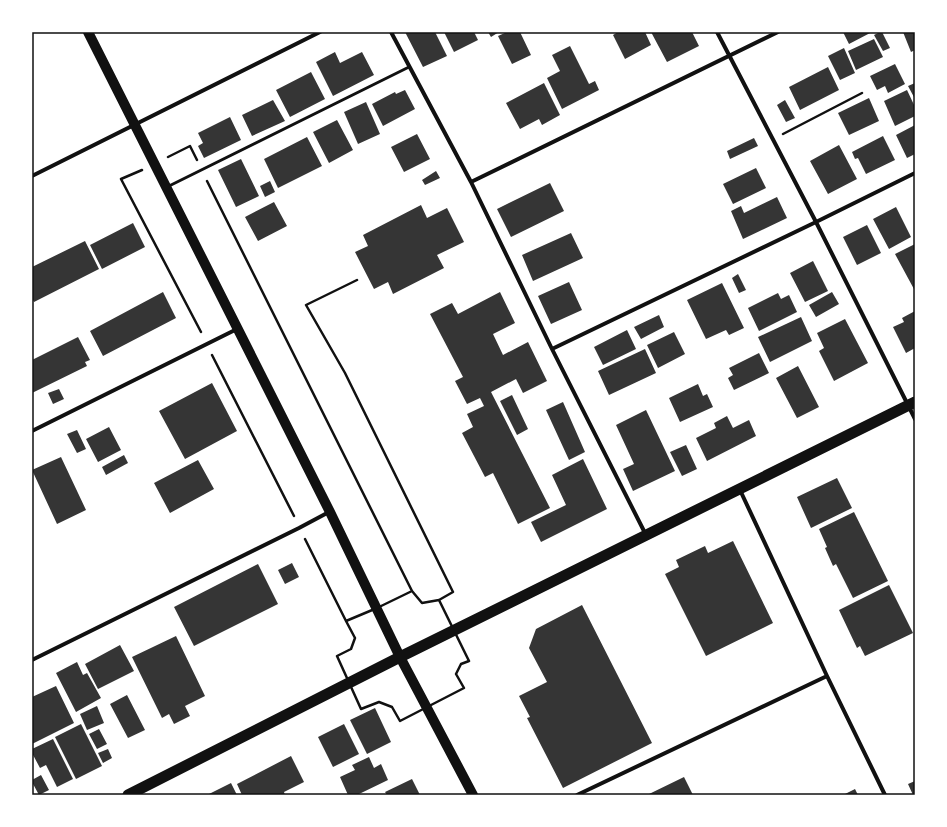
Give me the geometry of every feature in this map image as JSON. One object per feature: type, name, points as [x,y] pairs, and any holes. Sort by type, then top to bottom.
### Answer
[{"type":"highway","points":[[128,795],[400,656],[912,403]]},
{"type":"main road","points":[[88,32],[330,512],[400,656],[473,795]]},
{"type":"street","points":[[32,176],[320,32]]},
{"type":"street","points":[[391,32],[471,182],[552,349],[646,535]]},
{"type":"street","points":[[717,32],[912,403],[915,419]]},
{"type":"street","points":[[471,182],[778,32]]},
{"type":"street","points":[[552,349],[915,173]]},
{"type":"street","points":[[32,431],[238,329]]},
{"type":"street","points":[[740,489],[827,676],[885,795]]},
{"type":"street","points":[[32,660],[330,512]]},
{"type":"street","points":[[577,795],[827,676]]},
{"type":"lane","points":[[166,187],[409,67]]},
{"type":"path","points":[[773,139],[862,93]]},
{"type":"path","points":[[346,620],[207,344],[121,180],[190,146],[412,590]]},
{"type":"path","points":[[357,280],[306,305],[345,373],[453,592],[439,600]]},
{"type":"building","points":[[405,32],[435,32],[447,56],[423,67]]},
{"type":"building","points":[[444,32],[474,32],[478,40],[454,52]]},
{"type":"building","points":[[488,32],[499,32],[491,37]]},
{"type":"building","points":[[507,32],[520,32],[531,55],[512,64],[498,36]]},
{"type":"building","points":[[618,32],[645,32],[651,45],[625,59],[613,35]]},
{"type":"building","points":[[651,32],[692,32],[699,46],[667,62]]},
{"type":"building","points":[[843,32],[872,32],[849,44]]},
{"type":"building","points":[[882,32],[890,48],[883,51],[874,35]]},
{"type":"building","points":[[903,32],[915,32],[915,50],[911,52]]},
{"type":"building","points":[[874,39],[883,57],[856,70],[848,51]]},
{"type":"building","points":[[570,46],[589,84],[595,81],[599,90],[562,109],[547,78],[560,71],[552,55]]},
{"type":"building","points":[[844,48],[855,73],[840,80],[828,56]]},
{"type":"building","points":[[335,52],[340,63],[362,52],[374,75],[333,96],[316,62]]},
{"type":"building","points":[[895,64],[905,84],[888,93],[885,86],[877,90],[870,76]]},
{"type":"building","points":[[828,67],[839,90],[800,110],[789,87]]},
{"type":"building","points":[[311,72],[325,99],[290,117],[276,90]]},
{"type":"building","points":[[544,83],[560,115],[542,125],[539,119],[520,129],[506,103]]},
{"type":"building","points":[[915,83],[915,99],[908,86]]},
{"type":"building","points":[[405,90],[415,109],[383,126],[372,104],[395,92],[396,94]]},
{"type":"building","points":[[907,90],[915,107],[915,116],[895,126],[884,101]]},
{"type":"building","points":[[869,98],[879,121],[849,135],[838,113]]},
{"type":"building","points":[[273,100],[285,121],[252,136],[242,115]]},
{"type":"building","points":[[785,100],[795,118],[786,122],[777,105]]},
{"type":"building","points":[[366,102],[380,134],[358,144],[344,112]]},
{"type":"building","points":[[230,117],[241,140],[204,158],[198,146],[203,143],[198,133]]},
{"type":"building","points":[[337,120],[353,150],[329,163],[313,132]]},
{"type":"building","points":[[915,125],[915,154],[907,158],[896,135]]},
{"type":"building","points":[[417,134],[430,159],[404,172],[391,147]]},
{"type":"building","points":[[883,136],[895,160],[866,174],[858,158],[855,159],[852,152]]},
{"type":"building","points":[[307,137],[322,166],[278,188],[264,159]]},
{"type":"building","points":[[754,138],[758,146],[730,159],[727,151]]},
{"type":"building","points":[[839,145],[857,179],[828,194],[810,161]]},
{"type":"building","points":[[241,159],[259,196],[236,207],[218,170]]},
{"type":"building","points":[[756,168],[766,188],[733,204],[723,184]]},
{"type":"building","points":[[436,171],[440,178],[425,185],[422,180]]},
{"type":"building","points":[[270,181],[275,192],[265,197],[260,186]]},
{"type":"building","points":[[550,183],[564,211],[511,237],[497,209]]},
{"type":"building","points":[[777,197],[787,218],[743,239],[731,211],[741,206],[744,213]]},
{"type":"building","points":[[274,202],[287,226],[258,241],[245,217]]},
{"type":"building","points":[[421,205],[427,218],[447,208],[464,242],[437,255],[444,268],[393,294],[388,282],[374,289],[355,252],[368,246],[363,235]]},
{"type":"building","points":[[896,207],[911,237],[889,249],[873,219]]},
{"type":"building","points":[[133,223],[145,247],[102,269],[90,245]]},
{"type":"building","points":[[867,225],[881,253],[857,265],[843,237]]},
{"type":"building","points":[[571,233],[583,258],[533,281],[522,255]]},
{"type":"building","points":[[85,241],[99,269],[34,302],[32,298],[32,267]]},
{"type":"building","points":[[915,244],[915,291],[895,254]]},
{"type":"building","points":[[813,261],[828,291],[805,302],[790,273]]},
{"type":"building","points":[[738,274],[746,290],[739,293],[732,278]]},
{"type":"building","points":[[569,282],[582,310],[551,324],[538,296]]},
{"type":"building","points":[[722,283],[744,328],[729,335],[726,330],[706,339],[687,300]]},
{"type":"building","points":[[163,292],[176,318],[103,356],[90,331]]},
{"type":"building","points":[[500,292],[515,323],[493,334],[503,355],[528,342],[547,381],[523,393],[516,379],[491,392],[550,508],[518,524],[493,473],[485,477],[462,433],[473,427],[467,414],[484,406],[480,398],[467,404],[455,381],[463,377],[430,314],[452,303],[458,314]]},
{"type":"building","points":[[832,292],[839,304],[816,317],[809,305]]},
{"type":"building","points":[[778,293],[781,299],[789,295],[797,312],[759,331],[748,308]]},
{"type":"building","points":[[915,311],[915,348],[906,353],[893,327],[904,322],[902,318]]},
{"type":"building","points":[[659,315],[664,327],[641,339],[634,327]]},
{"type":"building","points":[[801,317],[812,341],[770,362],[758,337]]},
{"type":"building","points":[[845,319],[868,363],[834,381],[819,351],[824,348],[817,333]]},
{"type":"building","points":[[627,330],[636,349],[603,365],[594,347]]},
{"type":"building","points":[[674,332],[685,354],[658,368],[647,345]]},
{"type":"building","points":[[78,337],[90,360],[85,362],[87,366],[32,393],[32,360]]},
{"type":"building","points":[[645,349],[656,373],[609,395],[598,371]]},
{"type":"building","points":[[759,353],[769,373],[734,390],[728,378],[733,375],[729,368]]},
{"type":"building","points":[[798,366],[819,407],[797,418],[776,378]]},
{"type":"building","points":[[212,383],[237,431],[185,459],[159,411]]},
{"type":"building","points":[[698,384],[703,396],[707,394],[713,407],[680,422],[669,398]]},
{"type":"building","points":[[59,389],[64,399],[53,404],[48,393]]},
{"type":"building","points":[[512,395],[528,429],[517,435],[500,401]]},
{"type":"building","points":[[563,402],[585,452],[569,460],[546,410]]},
{"type":"building","points":[[646,410],[675,471],[633,491],[623,469],[634,464],[616,425]]},
{"type":"building","points":[[727,416],[733,428],[749,420],[756,436],[707,461],[696,438],[716,428],[714,423]]},
{"type":"building","points":[[109,427],[121,450],[98,462],[86,439]]},
{"type":"building","points":[[77,430],[86,449],[77,453],[67,434]]},
{"type":"building","points":[[686,445],[697,469],[682,476],[670,452]]},
{"type":"building","points":[[124,455],[128,463],[106,475],[102,467]]},
{"type":"building","points":[[61,457],[86,510],[57,524],[32,470]]},
{"type":"building","points":[[583,459],[607,509],[541,542],[531,522],[566,505],[552,475]]},
{"type":"building","points":[[198,460],[214,489],[170,513],[154,483]]},
{"type":"building","points":[[837,478],[852,508],[811,528],[797,497]]},
{"type":"building","points":[[854,512],[888,581],[853,598],[836,564],[833,566],[819,529]]},
{"type":"building","points":[[733,541],[773,623],[706,656],[665,574],[679,567],[676,560],[705,546],[708,553]]},
{"type":"building","points":[[292,563],[299,577],[285,584],[278,570]]},
{"type":"building","points":[[258,564],[278,604],[194,646],[174,607]]},
{"type":"building","points":[[889,585],[913,633],[865,656],[860,646],[857,648],[839,610]]},
{"type":"building","points":[[582,605],[652,743],[563,788],[527,718],[530,717],[519,696],[547,682],[529,648],[536,629]]},
{"type":"building","points":[[176,636],[205,696],[185,706],[190,716],[174,724],[169,714],[162,718],[132,657]]},
{"type":"building","points":[[120,645],[134,671],[98,689],[85,664]]},
{"type":"building","points":[[77,662],[83,675],[87,673],[101,698],[76,712],[56,673]]},
{"type":"building","points":[[56,686],[74,723],[32,744],[32,697]]},
{"type":"building","points":[[127,695],[145,730],[128,738],[110,704]]},
{"type":"building","points":[[97,706],[104,723],[87,730],[80,714]]},
{"type":"building","points":[[375,708],[391,742],[367,754],[350,720]]},
{"type":"building","points":[[81,724],[102,766],[76,779],[55,737]]},
{"type":"building","points":[[344,724],[359,754],[333,767],[318,737]]},
{"type":"building","points":[[99,729],[107,744],[97,749],[89,734]]},
{"type":"building","points":[[53,739],[73,779],[57,787],[46,765],[40,768],[32,753],[32,749]]},
{"type":"building","points":[[108,749],[112,758],[103,763],[98,753]]},
{"type":"building","points":[[291,756],[304,782],[284,792],[285,795],[242,795],[237,784]]},
{"type":"building","points":[[369,757],[374,768],[381,764],[388,780],[357,795],[348,795],[340,777],[355,770],[352,765]]},
{"type":"building","points":[[41,775],[49,790],[39,795],[32,780]]},
{"type":"building","points":[[684,777],[693,795],[647,795]]},
{"type":"building","points":[[412,779],[420,795],[387,795],[385,792]]},
{"type":"building","points":[[915,781],[915,795],[913,795],[908,784]]},
{"type":"building","points":[[231,783],[237,795],[207,795]]},
{"type":"building","points":[[855,789],[858,795],[843,795]]}]
